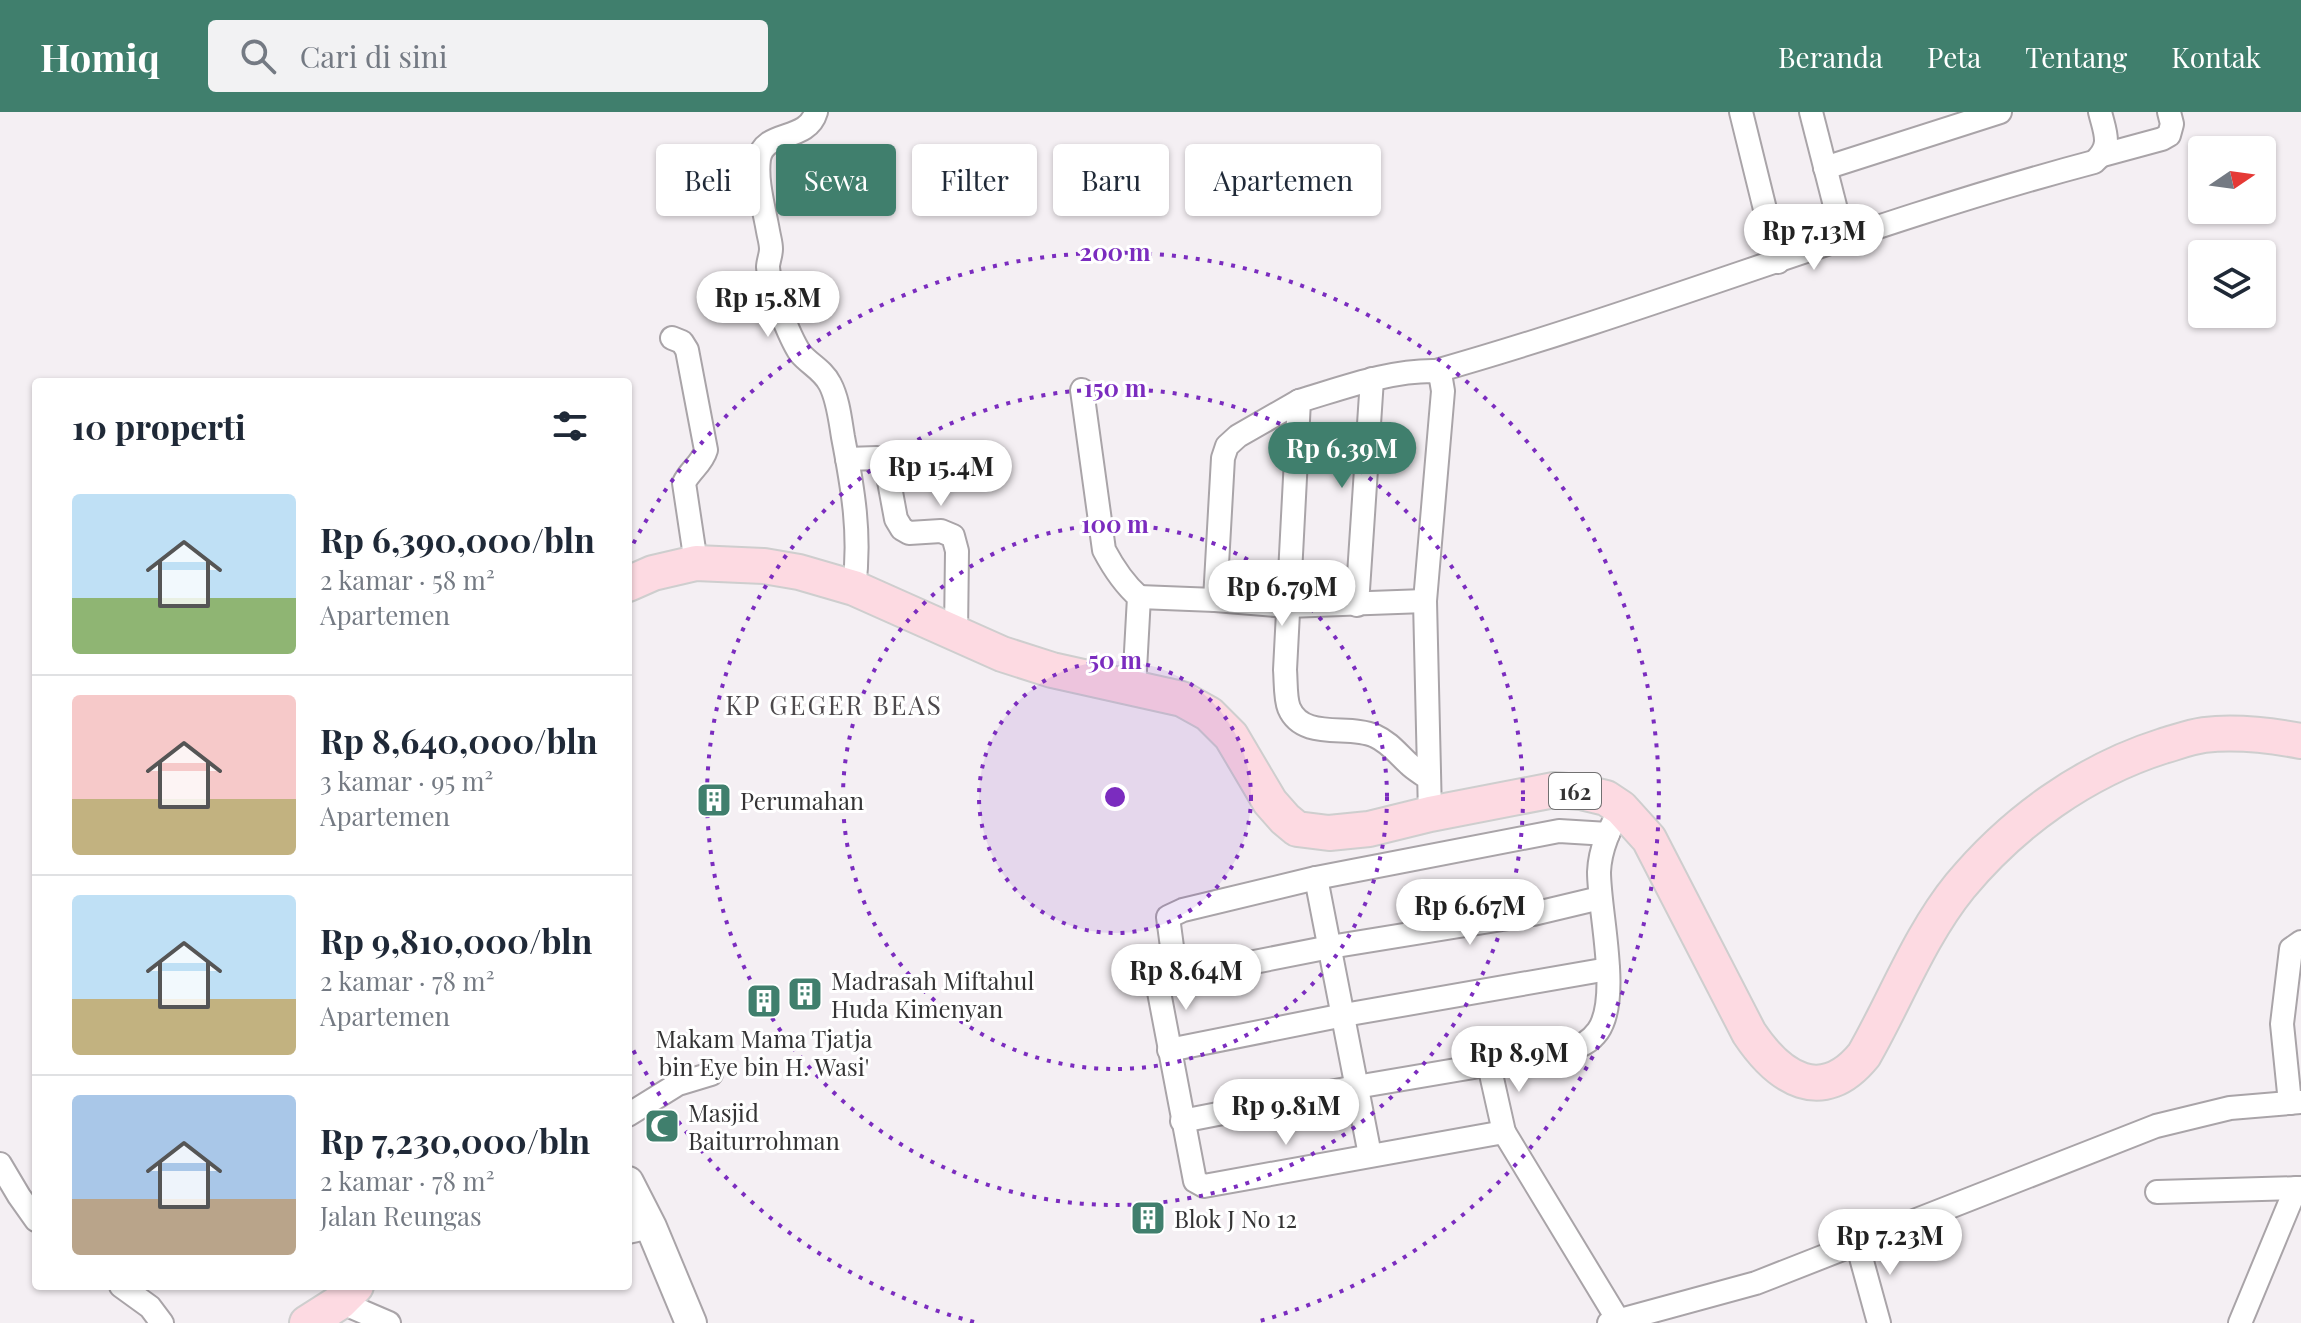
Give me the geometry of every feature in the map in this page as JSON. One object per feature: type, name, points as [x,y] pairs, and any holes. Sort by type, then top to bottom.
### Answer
[{"type":"main road","name":"162","points":[[632,582],[653,573],[696,563],[764,566],[799,572],[854,588],[1002,654],[1052,670],[1182,699],[1209,714],[1231,736],[1270,802],[1297,829],[1329,833],[1369,829],[1554,790],[1606,798],[1614,821],[1649,839],[1749,1033],[1762,1052],[1782,1071],[1819,1083],[1835,1080],[1851,1071],[1864,1055],[1936,921],[1959,887],[2004,839],[2041,810],[2118,762],[2189,738],[2232,732],[2301,741]]},
{"type":"main road","points":[[307,1323],[348,1294]]},
{"type":"street","points":[[816,112],[807,127],[764,146],[758,171],[771,250],[768,267],[777,299],[800,352],[829,383],[839,414],[857,524],[854,588]]},
{"type":"street","points":[[1741,112],[1778,262]]},
{"type":"street","points":[[1818,112],[1811,112],[1843,237]]},
{"type":"street","points":[[1825,168],[2000,112]]},
{"type":"street","points":[[2100,112],[2108,143],[2103,155]]},
{"type":"street","points":[[1215,600],[1223,458],[1227,446],[1238,436],[1299,401],[1372,379],[1436,371],[1491,355],[1778,262],[1843,237],[2094,162],[2103,155],[2169,135],[2172,124],[2169,112]]},
{"type":"street","points":[[672,338],[682,342],[687,350],[706,450],[704,459],[684,483],[696,563]]},
{"type":"street","points":[[1430,814],[1425,601],[1443,391],[1436,371]]},
{"type":"street","points":[[1357,605],[1372,379]]},
{"type":"street","points":[[1082,390],[1104,550],[1113,567],[1139,597],[1134,688]]},
{"type":"street","points":[[1299,401],[1287,606],[1285,670],[1289,708],[1300,722],[1319,730],[1359,730],[1374,735],[1429,779]]},
{"type":"street","points":[[847,459],[877,458],[886,465],[896,519],[902,529],[909,533],[941,531],[953,536],[957,551],[956,634]]},
{"type":"street","points":[[1139,597],[1287,606],[1425,601]]},
{"type":"street","points":[[1176,977],[1168,917],[1183,910],[1316,878],[1614,821]]},
{"type":"street","points":[[1182,1121],[1356,1087],[1568,1051],[1585,1045],[1598,1031],[1606,1013],[1608,969],[1599,870],[1614,821]]},
{"type":"street","points":[[1316,878],[1370,1155]]},
{"type":"street","points":[[1504,1132],[1204,1186],[1195,1181],[1169,1050],[1160,983],[1176,977],[1330,947],[1533,914],[1600,898]]},
{"type":"street","points":[[1489,1065],[1504,1132],[1614,1322],[1756,1283],[2156,1126],[2230,1108],[2296,1103],[2282,1024],[2291,949],[2301,942]]},
{"type":"street","points":[[1169,1050],[1344,1015],[1608,969]]},
{"type":"street","points":[[632,1113],[678,1084],[711,1074]]},
{"type":"street","points":[[0,1164],[32,1214]]},
{"type":"street","points":[[2157,1192],[2298,1188],[2240,1323]]},
{"type":"street","points":[[632,1199],[639,1229],[691,1323]]},
{"type":"street","points":[[1857,1243],[1879,1323]]},
{"type":"street","points":[[127,1290],[150,1307],[162,1323]]},
{"type":"street","points":[[348,1294],[389,1323]]},
{"type":"place","name":"Perumahan","points":[[714,800]]},
{"type":"place","name":"Madrasah Miftahul Huda Kimenyan","points":[[805,994]]},
{"type":"place","name":"Makam Mama Tjatja bin Eye bin H. Wasi'","points":[[764,1001]]},
{"type":"place","name":"Masjid Baiturrohman","points":[[662,1126]]},
{"type":"place","name":"Blok J No 12","points":[[1148,1218]]},
{"type":"district","name":"KP GEGER BEAS","points":[[834,704]]}]
